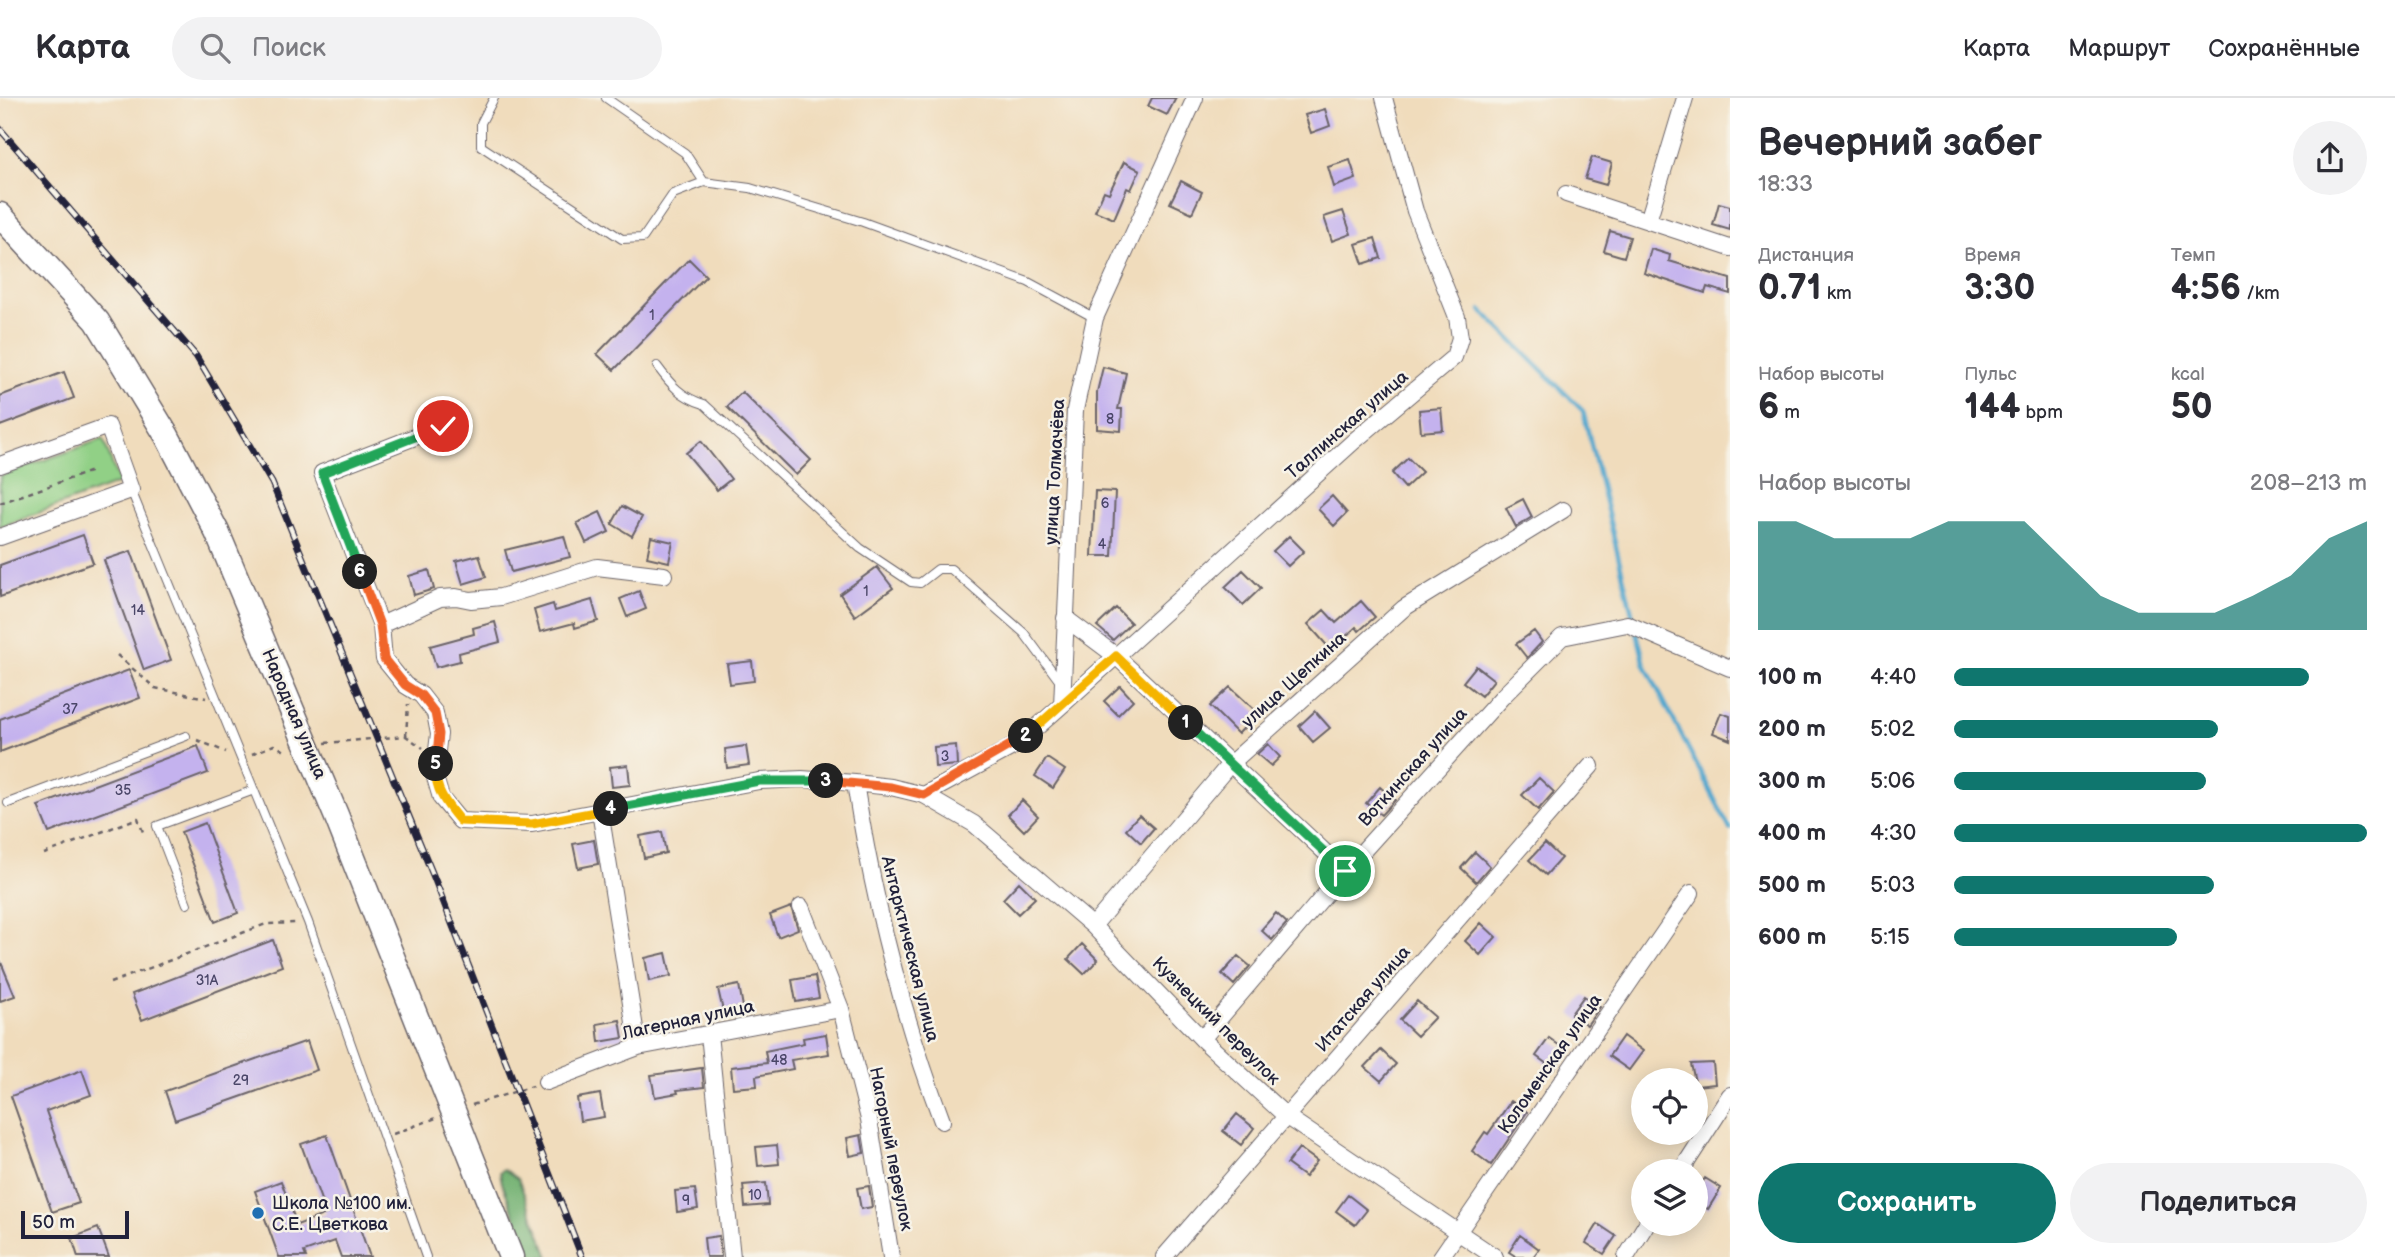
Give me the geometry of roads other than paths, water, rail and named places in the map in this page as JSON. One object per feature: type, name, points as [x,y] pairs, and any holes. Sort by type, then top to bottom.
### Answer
[{"type":"main road","name":"Народная улица","points":[[0,215],[97,321],[167,436],[217,532],[336,815],[511,1257]]},
{"type":"street","name":"улица Толмачёва","points":[[1062,705],[1072,532],[1075,410],[1096,318],[1195,98]]},
{"type":"street","name":"Таллинская улица","points":[[1062,705],[1354,441],[1454,356],[1460,338],[1457,317],[1415,211],[1384,98]]},
{"type":"street","points":[[1648,221],[1685,98]]},
{"type":"street","points":[[1566,194],[1730,248]]},
{"type":"street","points":[[0,465],[108,426],[131,490],[0,537]]},
{"type":"street","name":"Кузнецкий переулок","points":[[443,426],[322,473],[380,625],[384,659],[409,687],[421,695],[435,713],[439,734],[434,774],[441,799],[460,821],[532,824],[759,781],[802,779],[855,783],[891,787],[924,795],[974,824],[1093,926],[1202,1039],[1287,1117],[1495,1257]]},
{"type":"street","name":"улица Щепкина","points":[[1093,926],[1229,765],[1404,608],[1563,510]]},
{"type":"street","points":[[380,625],[440,598],[471,600],[501,597],[597,567],[664,575]]},
{"type":"street","points":[[1065,618],[1116,656],[1229,765],[1345,871]]},
{"type":"street","name":"Воткинская улица","points":[[1202,1039],[1345,871],[1502,697],[1562,636],[1632,625],[1730,668]]},
{"type":"street","points":[[924,795],[1018,744],[1062,705]]},
{"type":"street","name":"Итатская улица","points":[[1164,1257],[1591,766]]},
{"type":"street","name":"Антарктическая улица","points":[[855,783],[879,911],[919,1060],[942,1121]]},
{"type":"street","points":[[600,811],[638,1047]]},
{"type":"street","name":"Коломенская улица","points":[[1441,1257],[1691,893]]},
{"type":"street","name":"Нагорный переулок","points":[[801,907],[841,1009],[870,1119],[891,1257]]},
{"type":"street","name":"Лагерная улица","points":[[546,1082],[638,1047],[841,1009]]},
{"type":"street","points":[[709,1034],[732,1257]]},
{"type":"street","points":[[1689,1159],[1730,1095]]},
{"type":"street","points":[[1626,1257],[1639,1236]]},
{"type":"lane","points":[[494,98],[481,122],[481,146],[622,239],[643,238],[673,194],[704,182],[750,188],[863,222],[1028,282],[1096,318]]},
{"type":"lane","points":[[606,98],[685,153],[704,182]]},
{"type":"lane","points":[[657,366],[676,390],[689,400],[704,404],[860,548],[911,582],[920,583],[938,569],[951,569],[1024,634],[1063,686]]},
{"type":"lane","points":[[131,490],[308,922],[426,1257]]},
{"type":"lane","points":[[8,803],[186,736]]},
{"type":"lane","points":[[187,904],[157,827],[254,790]]},
{"type":"waterway","points":[[1481,310],[1583,411],[1634,621]]},
{"type":"waterway","points":[[1637,633],[1645,665],[1730,829]]},
{"type":"railway","points":[[0,129],[196,356],[272,483],[435,880],[582,1257]]},
{"type":"place","name":"Школа №100 им. С.Е. Цветкова","points":[[258,1213]]}]
